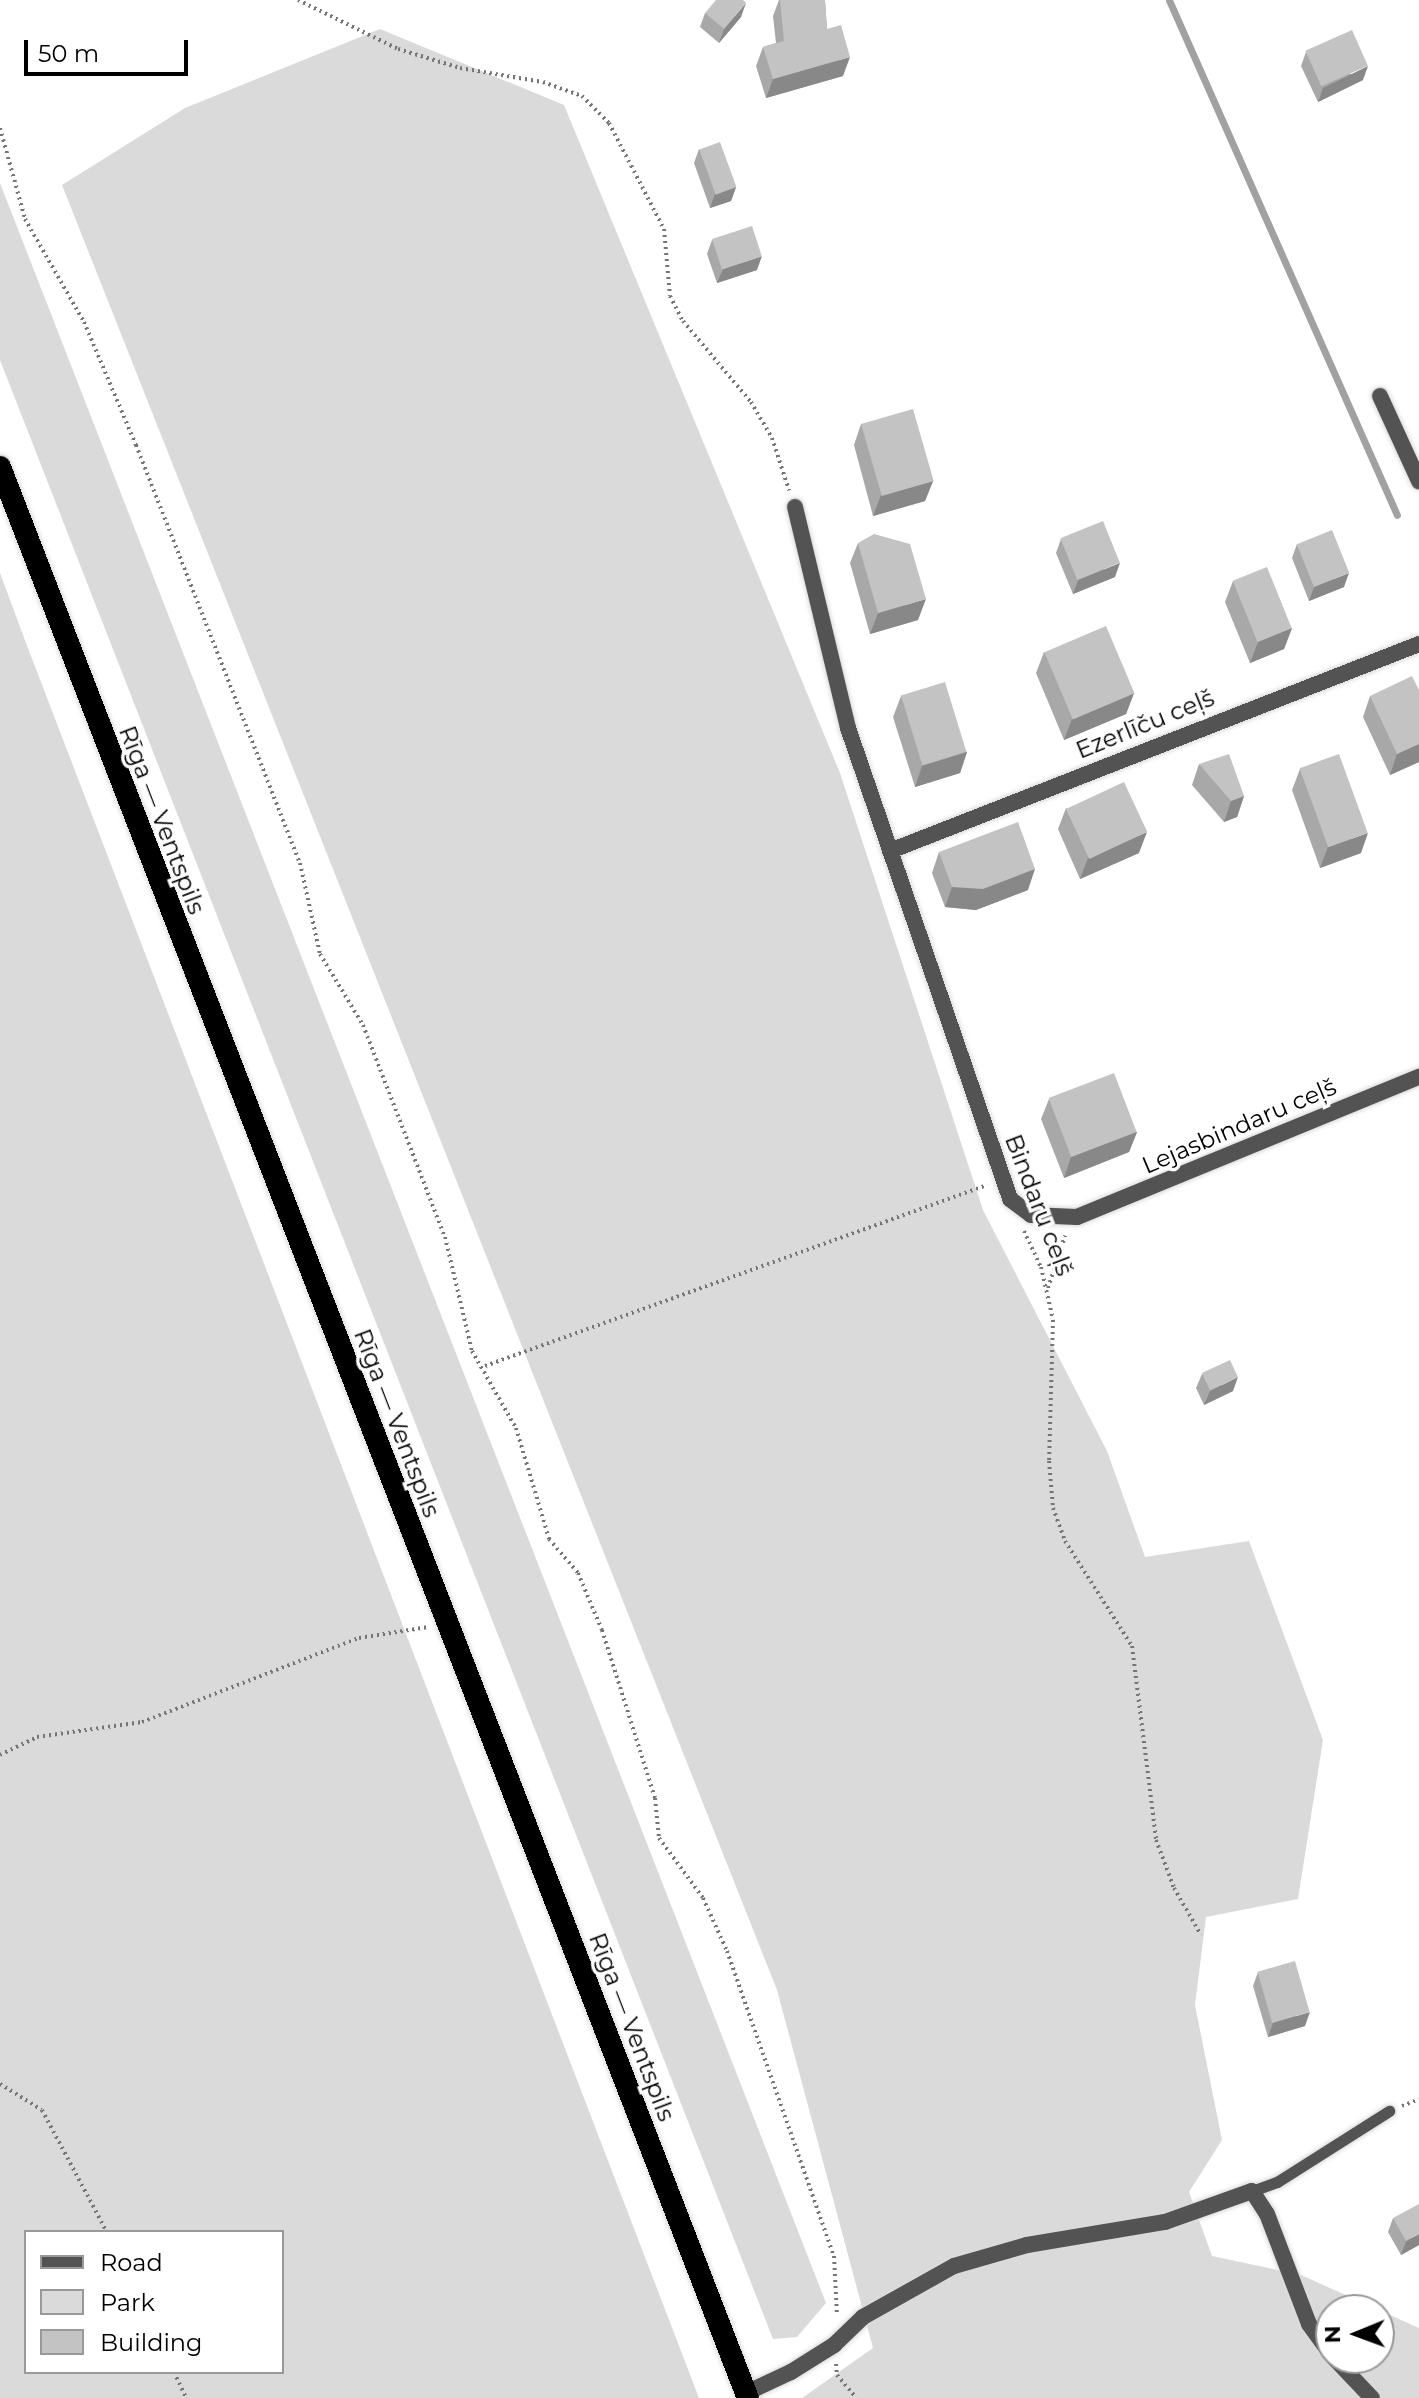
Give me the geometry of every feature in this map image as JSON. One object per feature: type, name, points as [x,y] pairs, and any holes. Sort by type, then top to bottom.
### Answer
[{"type":"highway","name":"Rīga — Ventspils","points":[[0,467],[747,2396]]},
{"type":"street","points":[[1380,396],[1419,481]]},
{"type":"street","name":"Bindaru ceļš","points":[[795,507],[848,728],[963,1070],[1010,1199]]},
{"type":"street","name":"Ezerlīču ceļš","points":[[890,851],[1419,644]]},
{"type":"street","name":"Lejasbindaru ceļš","points":[[1010,1199],[1031,1215],[1077,1217],[1419,1077]]},
{"type":"street","points":[[747,2396],[834,2345],[863,2317],[954,2266],[1027,2245],[1165,2222],[1252,2191],[1267,2214],[1309,2324],[1315,2332]]},
{"type":"street","points":[[1349,2374],[1372,2398]]},
{"type":"lane","points":[[1252,2191],[1277,2182],[1389,2111]]},
{"type":"path","points":[[298,0],[398,49],[460,68],[543,82],[582,96],[600,114],[664,229],[670,296],[683,321],[765,426],[795,507]]},
{"type":"path","points":[[0,128],[25,219],[84,322],[300,863],[320,954],[363,1025],[445,1237],[472,1351],[485,1366],[516,1428],[549,1539],[578,1573],[602,1630],[655,1798],[659,1838],[703,1898],[727,1951],[834,2256],[839,2294],[834,2345],[837,2375],[856,2398]]},
{"type":"path","points":[[485,1366],[1003,1179]]},
{"type":"path","name":"Bindaru ceļš","points":[[1010,1199],[1041,1267],[1053,1320],[1049,1409],[1053,1508],[1065,1541],[1132,1646],[1156,1840],[1174,1888],[1201,1935]]},
{"type":"path","points":[[1047,1292],[1058,1247],[1077,1217]]},
{"type":"path","points":[[0,1755],[37,1737],[142,1722],[359,1638],[447,1623]]},
{"type":"path","points":[[0,2084],[42,2110],[106,2230]]},
{"type":"path","points":[[175,2374],[186,2398]]},
{"type":"green space","points":[[380,29],[564,105],[840,773],[983,1210],[1107,1451],[1145,1557],[1249,1541],[1323,1740],[1298,1899],[1206,1917],[1195,2005],[1222,2140],[1189,2192],[1212,2256],[1301,2275],[1343,2294],[1315,2294],[1315,2374],[1395,2374],[1395,2317],[1419,2328],[1419,2398],[802,2398],[873,2348],[777,1990],[62,185],[185,108]]},
{"type":"green space","points":[[0,183],[826,2303],[797,2337],[773,2339],[0,360]]},
{"type":"green space","points":[[0,573],[26,643],[699,2398],[0,2398]]},
{"type":"building","points":[[716,0],[743,0],[746,3],[724,29],[705,13]]},
{"type":"building","points":[[780,0],[825,0],[827,29],[841,25],[850,57],[773,79],[763,47],[784,41]]},
{"type":"building","points":[[1352,30],[1368,66],[1321,86],[1305,51]]},
{"type":"building","points":[[720,142],[736,187],[716,195],[699,150]]},
{"type":"building","points":[[752,226],[762,256],[722,269],[712,239]]},
{"type":"building","points":[[913,409],[934,481],[882,496],[861,424]]},
{"type":"building","points":[[1103,521],[1120,563],[1077,580],[1060,538]]},
{"type":"building","points":[[1332,530],[1349,573],[1314,587],[1297,544]]},
{"type":"building","points":[[874,534],[910,544],[926,599],[878,613],[858,543]]},
{"type":"building","points":[[1267,567],[1292,628],[1257,642],[1233,581]]},
{"type":"building","points":[[1106,626],[1135,693],[1073,719],[1044,652]]},
{"type":"building","points":[[1412,676],[1419,690],[1419,744],[1397,754],[1370,696]]},
{"type":"building","points":[[945,682],[966,752],[922,765],[901,695]]},
{"type":"building","points":[[1229,754],[1244,796],[1231,801],[1199,764]]},
{"type":"building","points":[[1339,754],[1368,833],[1328,847],[1300,768]]},
{"type":"building","points":[[1124,782],[1147,832],[1089,859],[1066,809]]},
{"type":"building","points":[[1018,822],[1035,869],[983,889],[952,887],[939,852]]},
{"type":"building","points":[[1114,1073],[1137,1132],[1071,1157],[1049,1098]]},
{"type":"building","points":[[1230,1360],[1238,1377],[1210,1390],[1202,1373]]},
{"type":"building","points":[[1295,1961],[1310,2012],[1272,2023],[1258,1972]]},
{"type":"building","points":[[1419,2204],[1419,2234],[1406,2241],[1393,2218]]},
{"type":"waterway","points":[[1169,0],[1397,515]]}]
